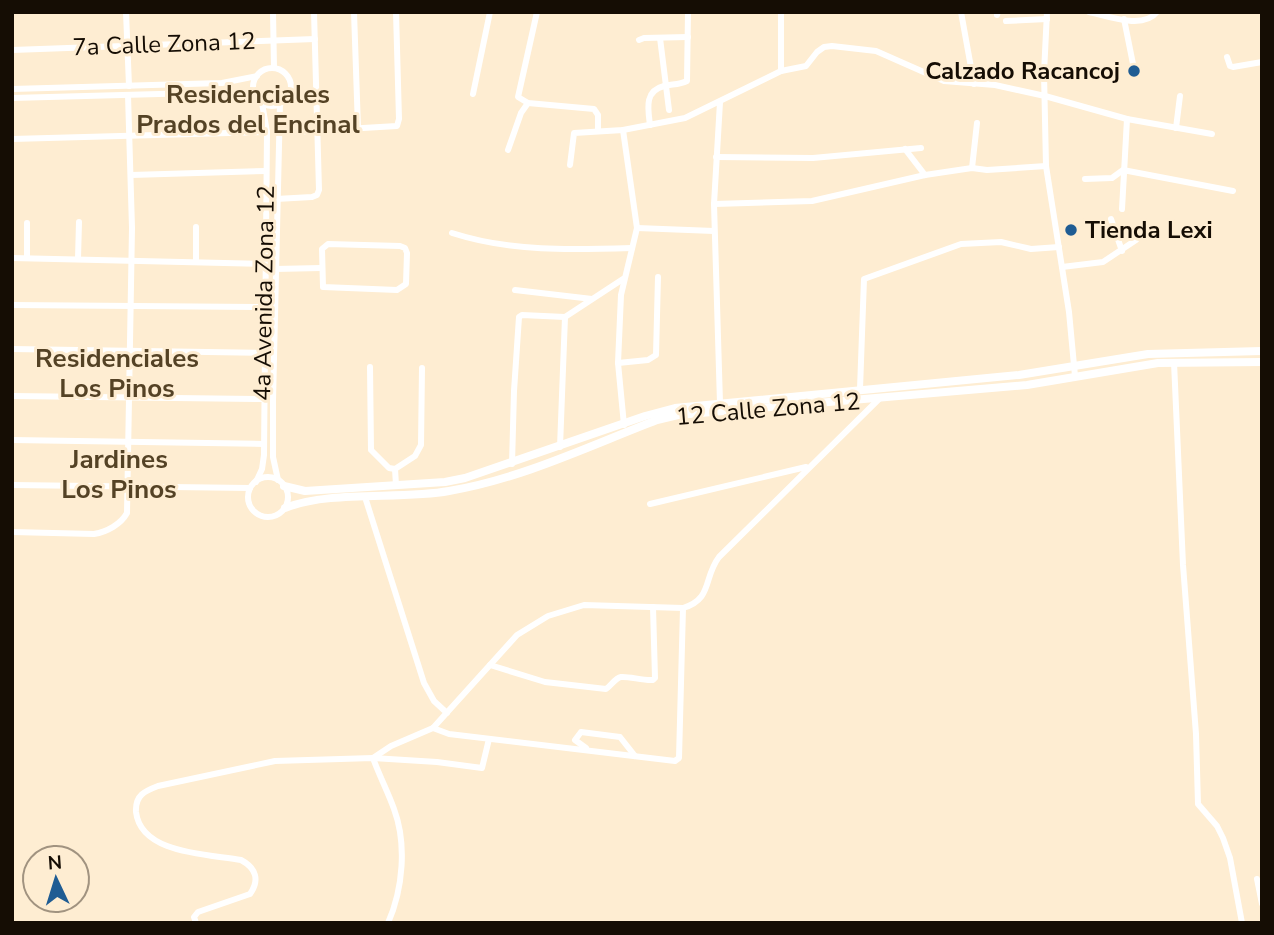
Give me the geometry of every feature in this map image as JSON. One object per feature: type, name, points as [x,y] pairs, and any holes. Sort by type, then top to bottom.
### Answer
[{"type":"street","points":[[126,12],[129,86]]},
{"type":"street","points":[[273,12],[274,68]]},
{"type":"street","points":[[276,199],[317,195],[314,12]]},
{"type":"street","points":[[354,12],[358,128]]},
{"type":"street","points":[[278,133],[397,126],[396,12]]},
{"type":"street","points":[[473,94],[491,12]]},
{"type":"street","points":[[537,12],[518,97],[528,103],[594,109],[598,115],[598,131]]},
{"type":"street","points":[[650,125],[648,98],[667,85],[687,81],[688,12]]},
{"type":"street","points":[[781,12],[781,71]]},
{"type":"street","points":[[961,12],[974,84]]},
{"type":"street","points":[[1089,12],[1124,19],[1147,20],[1157,12]]},
{"type":"street","points":[[1006,21],[1047,16],[1044,43],[1046,166],[1075,371]]},
{"type":"street","points":[[1124,19],[1133,64]]},
{"type":"street","points":[[639,40],[688,37]]},
{"type":"street","points":[[660,38],[669,110]]},
{"type":"street","name":"7a Calle Zona 12","points":[[12,50],[315,39]]},
{"type":"street","points":[[570,164],[573,135],[623,130],[685,118],[781,71],[806,66],[817,52],[832,46],[876,51],[903,61],[934,78],[954,83],[995,85],[1127,119],[1212,134]]},
{"type":"street","points":[[1227,57],[1233,67],[1262,62]]},
{"type":"street","points":[[274,68],[285,73],[290,83],[289,95],[274,105],[262,103],[256,97],[253,86],[257,76],[264,70],[274,68]]},
{"type":"street","points":[[12,89],[230,82],[257,76]]},
{"type":"street","points":[[12,98],[233,92],[256,97]]},
{"type":"street","points":[[12,532],[94,534],[106,531],[125,517],[128,488],[131,306],[128,95]]},
{"type":"street","points":[[1176,128],[1180,96]]},
{"type":"street","points":[[720,102],[714,204],[720,403]]},
{"type":"street","name":"4a Avenida Zona 12","points":[[256,482],[263,462],[264,444],[267,132],[262,103]]},
{"type":"street","name":"4a Avenida Zona 12","points":[[280,103],[276,199],[273,457],[281,483]]},
{"type":"street","points":[[508,149],[521,113],[528,103]]},
{"type":"street","points":[[1122,209],[1127,119]]},
{"type":"street","points":[[972,168],[977,123]]},
{"type":"street","points":[[623,130],[636,228],[623,279],[618,363],[626,432]]},
{"type":"street","points":[[12,139],[267,132]]},
{"type":"street","points":[[716,157],[813,158],[921,148]]},
{"type":"street","points":[[905,149],[925,175]]},
{"type":"street","points":[[714,204],[813,201],[925,175],[972,168],[987,170],[1046,166]]},
{"type":"street","points":[[1084,179],[1112,178],[1123,170],[1233,191]]},
{"type":"street","points":[[131,175],[266,171]]},
{"type":"street","points":[[1111,219],[1122,251]]},
{"type":"street","points":[[78,259],[79,222]]},
{"type":"street","points":[[27,223],[27,258]]},
{"type":"street","points":[[196,262],[197,227]]},
{"type":"street","points":[[636,228],[714,231]]},
{"type":"street","points":[[452,233],[512,246],[553,251],[632,248]]},
{"type":"street","points":[[1062,267],[1103,262],[1136,240]]},
{"type":"street","points":[[860,389],[864,279],[961,244],[1001,242],[1031,249],[1059,247]]},
{"type":"street","points":[[328,244],[400,246],[405,248],[407,253],[406,284],[397,290],[327,289],[321,285],[321,268],[322,249],[328,244]]},
{"type":"street","points":[[12,258],[265,264]]},
{"type":"street","points":[[275,269],[321,268]]},
{"type":"street","points":[[618,363],[648,360],[656,355],[658,277]]},
{"type":"street","points":[[512,464],[519,317],[565,317],[623,279]]},
{"type":"street","points":[[515,290],[592,299]]},
{"type":"street","points":[[12,305],[264,307]]},
{"type":"street","points":[[561,447],[565,317]]},
{"type":"street","points":[[12,349],[264,353]]},
{"type":"street","name":"12 Calle Zona 12","points":[[285,509],[307,502],[449,491],[518,473],[678,415],[1027,385],[1148,354],[1262,351]]},
{"type":"street","points":[[1229,362],[1230,352]]},
{"type":"street","points":[[1174,362],[1198,804],[1217,826],[1223,838],[1230,858],[1242,923]]},
{"type":"street","name":"12 Calle Zona 12","points":[[281,483],[305,491],[445,482],[512,464],[623,423],[675,408],[1148,364],[1262,362]]},
{"type":"street","points":[[370,367],[370,446],[375,456],[395,469]]},
{"type":"street","points":[[395,469],[415,456],[421,446],[422,368]]},
{"type":"street","points":[[373,758],[391,746],[433,728],[526,627],[557,612],[584,605],[683,608],[700,599],[706,592],[711,570],[719,557],[808,466],[880,398],[880,387]]},
{"type":"street","points":[[12,397],[263,399]]},
{"type":"street","points":[[12,440],[264,444]]},
{"type":"street","points":[[650,504],[808,466]]},
{"type":"street","points":[[395,469],[396,485]]},
{"type":"street","points":[[267,478],[281,483],[288,497],[281,513],[270,517],[253,511],[248,500],[250,488],[256,482],[267,478]]},
{"type":"street","points":[[12,485],[250,488]]},
{"type":"street","points":[[365,497],[424,683],[434,701],[447,713]]},
{"type":"street","points":[[490,665],[545,682],[606,689],[611,687],[617,678],[622,677],[653,680],[653,607]]},
{"type":"street","points":[[433,728],[449,734],[675,761],[679,758],[683,608]]},
{"type":"street","points":[[591,751],[577,743],[575,738],[578,734],[585,732],[620,737],[635,756]]},
{"type":"street","points":[[196,923],[194,916],[198,912],[250,894],[255,884],[255,874],[248,863],[241,860],[175,848],[152,840],[140,826],[137,815],[138,798],[144,792],[185,779],[275,761],[373,758],[482,768],[489,739]]},
{"type":"street","points":[[373,758],[396,814],[401,849],[396,895],[388,923]]},
{"type":"street","points":[[1257,878],[1262,904]]},
{"type":"place","name":"Calzado Racancoj","points":[[1134,71]]},
{"type":"place","name":"Tienda Lexi","points":[[1071,230]]},
{"type":"district","name":"Residenciales Prados del Encinal","points":[[248,109]]},
{"type":"district","name":"Residenciales Los Pinos","points":[[117,373]]},
{"type":"district","name":"Jardines Los Pinos","points":[[119,474]]}]
